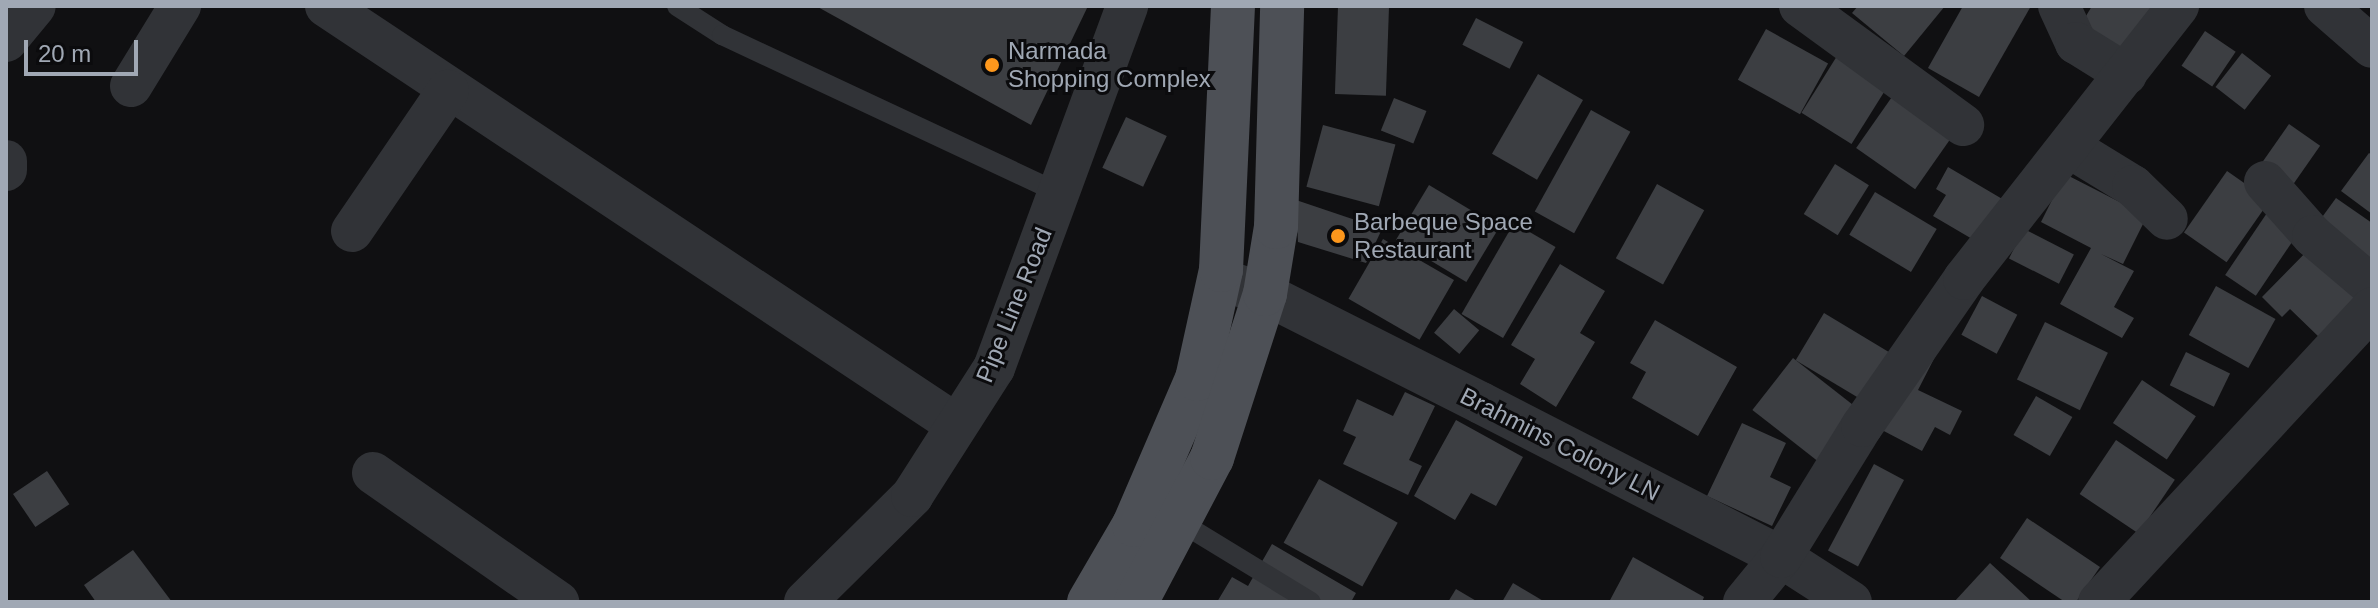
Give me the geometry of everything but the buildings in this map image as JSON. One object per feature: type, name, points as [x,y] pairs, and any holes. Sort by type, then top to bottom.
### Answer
[{"type":"main road","points":[[1089,602],[1134,525],[1197,379],[1219,279],[1228,189],[1233,6]]},
{"type":"main road","points":[[1136,602],[1212,458],[1265,294],[1276,227],[1282,6]]},
{"type":"street","points":[[6,41],[35,6]]},
{"type":"street","points":[[131,86],[180,6]]},
{"type":"street","points":[[326,6],[448,91],[957,425]]},
{"type":"street","name":"Pipe Line Road","points":[[805,602],[912,496],[994,368],[1127,6]]},
{"type":"street","points":[[1800,6],[1963,125]]},
{"type":"street","points":[[2059,6],[2076,43],[2126,74]]},
{"type":"street","points":[[1744,602],[1781,557],[1862,426],[1964,279],[2178,6]]},
{"type":"street","points":[[2325,6],[2372,47]]},
{"type":"street","points":[[352,231],[448,91]]},
{"type":"street","points":[[2069,147],[2133,186],[2167,219]]},
{"type":"street","points":[[6,161],[6,170]]},
{"type":"street","points":[[2265,182],[2313,236],[2372,286]]},
{"type":"street","name":"Brahmins Colony LN","points":[[1219,279],[1265,294],[1781,557],[1851,602]]},
{"type":"street","points":[[2099,602],[2372,308]]},
{"type":"street","points":[[373,473],[558,602]]},
{"type":"lane","points":[[677,6],[722,35],[1060,193]]},
{"type":"lane","points":[[1180,522],[1311,602]]},
{"type":"place","name":"Narmada Shopping Complex","points":[[992,65]]},
{"type":"place","name":"Barbeque Space Restaurant","points":[[1338,236]]}]
